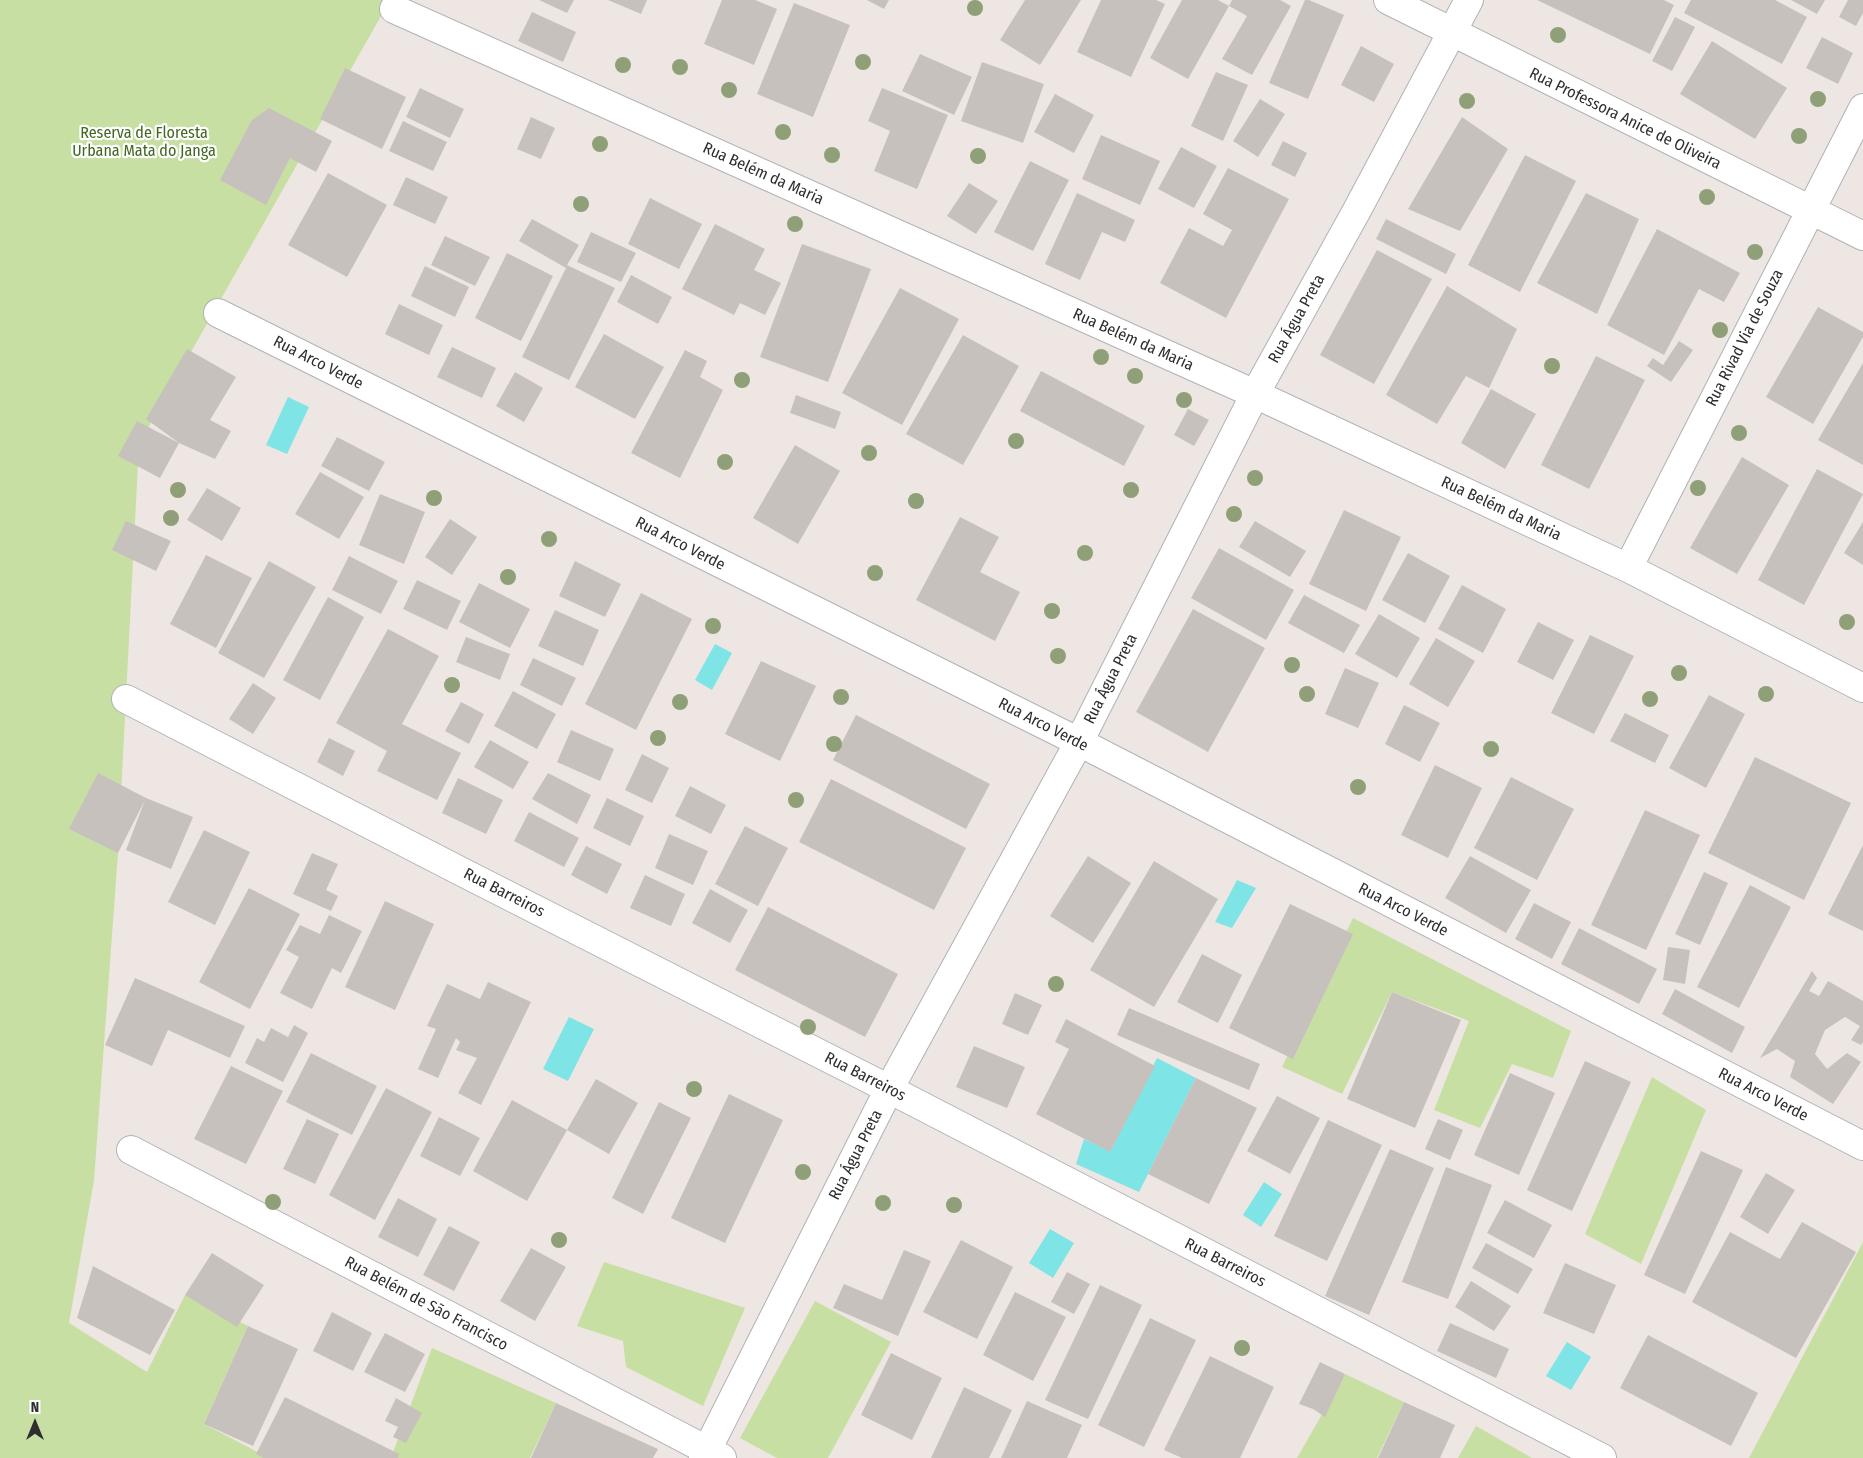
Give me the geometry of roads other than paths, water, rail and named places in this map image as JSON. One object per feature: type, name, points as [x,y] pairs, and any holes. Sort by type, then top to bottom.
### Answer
[{"type":"street","name":"Rua Professora Anice de Oliveira","points":[[1388,0],[1451,33],[1863,236]]},
{"type":"street","name":"Rua Água Preta","points":[[710,1455],[889,1089],[1078,742],[1255,394],[1356,212],[1469,0]]},
{"type":"street","name":"Rua Belém da Maria","points":[[394,9],[1255,394],[1628,568],[1863,688]]},
{"type":"street","name":"Rua Rivad Via de Souza","points":[[1628,568],[1863,108]]},
{"type":"street","name":"Rua Arco Verde","points":[[218,313],[1078,742],[1863,1146]]},
{"type":"street","name":"Rua Barreiros","points":[[126,699],[889,1089],[1602,1458]]},
{"type":"street","name":"Rua Belém de São Francisco","points":[[131,1150],[710,1455]]},
{"type":"water","points":[[288,397],[309,407],[287,454],[266,445]]},
{"type":"water","points":[[715,644],[732,653],[712,690],[695,680]]},
{"type":"water","points":[[1237,880],[1256,888],[1232,928],[1215,922]]},
{"type":"water","points":[[569,1017],[594,1029],[568,1081],[543,1069]]},
{"type":"water","points":[[1157,1058],[1196,1078],[1139,1192],[1076,1164],[1084,1139],[1110,1151]]},
{"type":"water","points":[[1264,1182],[1282,1194],[1261,1227],[1243,1215]]},
{"type":"water","points":[[1050,1229],[1074,1243],[1053,1278],[1029,1263]]},
{"type":"water","points":[[1567,1342],[1591,1357],[1571,1390],[1546,1376]]},
{"type":"park label","name":"Reserva de Floresta Urbana Mata do Janga","points":[[144,143]]}]
